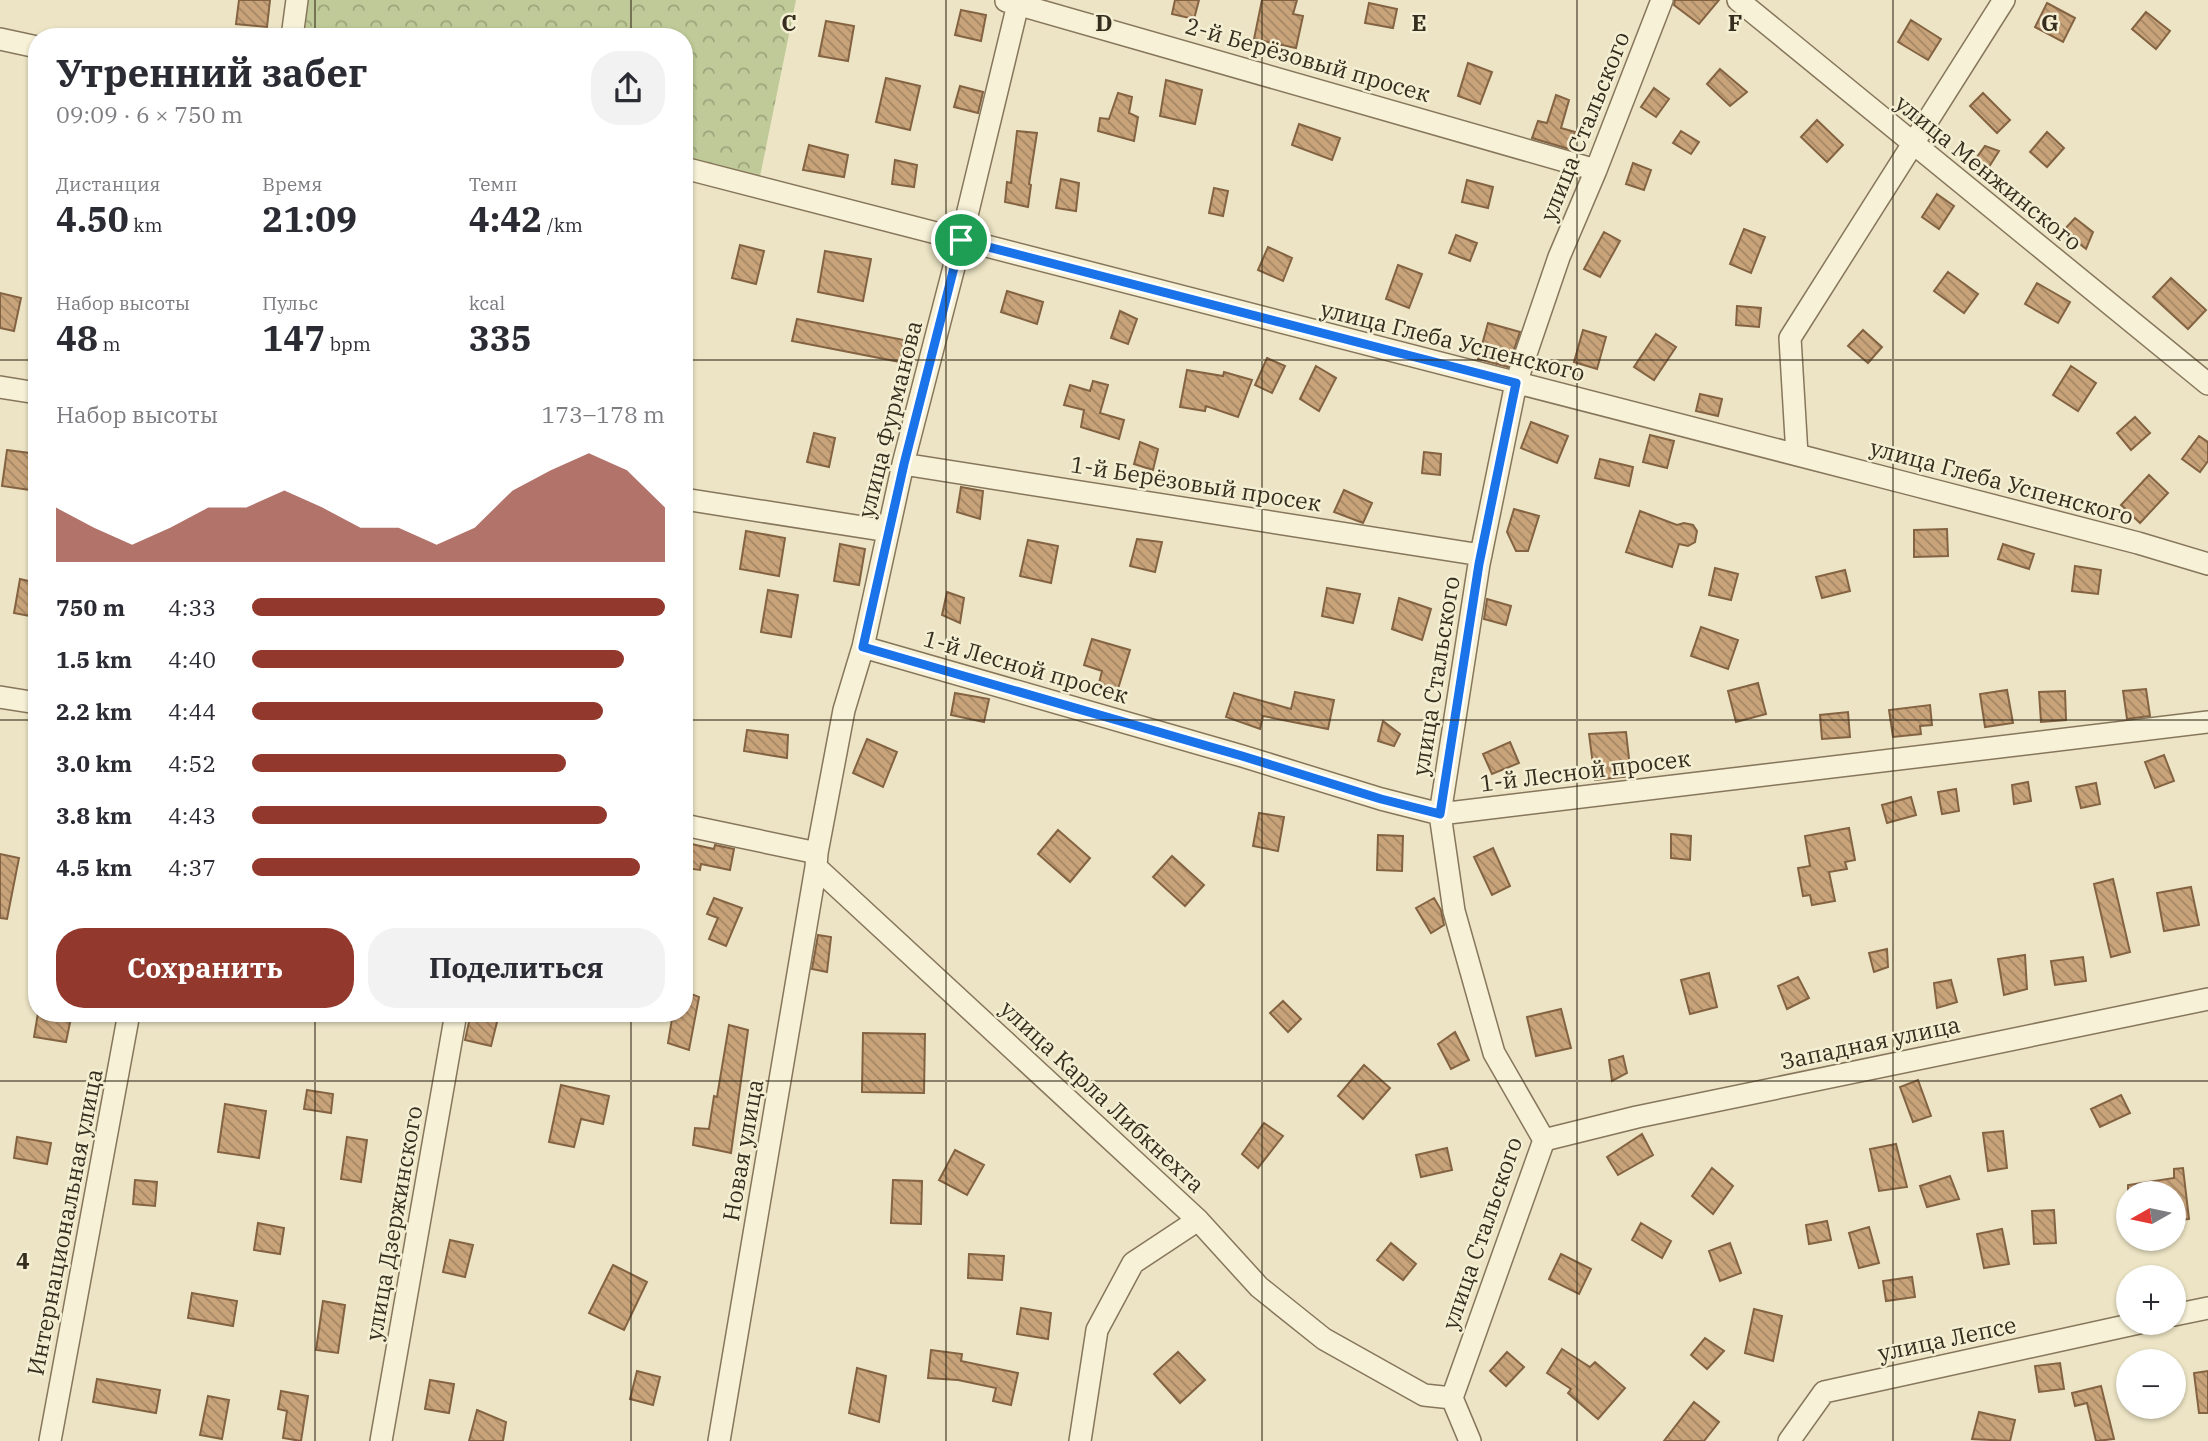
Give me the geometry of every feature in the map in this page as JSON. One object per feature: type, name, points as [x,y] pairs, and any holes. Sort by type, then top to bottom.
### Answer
[{"type":"street","points":[[293,28],[297,0]]},
{"type":"street","name":"улица Стальского","points":[[1452,1398],[1544,1140],[1494,1053],[1454,911],[1440,814],[1481,555],[1516,383],[1559,257],[1662,0]]},
{"type":"street","name":"улица Менжинского","points":[[1738,0],[2208,384]]},
{"type":"street","points":[[1797,455],[1790,338],[2004,0]]},
{"type":"street","name":"2-й Берёзовый просек","points":[[1014,1],[1596,170]]},
{"type":"street","name":"улица Фурманова","points":[[817,860],[844,710],[863,647],[904,464],[961,240],[1014,1]]},
{"type":"street","points":[[0,39],[28,45]]},
{"type":"street","name":"улица Глеба Успенского","points":[[693,170],[2138,543],[2208,564]]},
{"type":"street","points":[[0,387],[28,392]]},
{"type":"street","name":"1-й Берёзовый просек","points":[[904,464],[1481,555]]},
{"type":"street","points":[[693,500],[888,531]]},
{"type":"street","name":"1-й Лесной просек","points":[[863,647],[1440,814],[2208,722]]},
{"type":"street","points":[[0,697],[28,702]]},
{"type":"street","points":[[693,827],[817,860]]},
{"type":"street","name":"улица Карла Либкнехта","points":[[817,860],[1198,1220],[1259,1287],[1324,1339],[1424,1395],[1452,1398]]},
{"type":"street","name":"Новая улица","points":[[719,1441],[817,860]]},
{"type":"street","name":"Западная улица","points":[[1544,1140],[1637,1117],[2208,999]]},
{"type":"street","name":"Интернациональная улица","points":[[50,1441],[127,1022]]},
{"type":"street","name":"улица Дзержинского","points":[[382,1441],[454,1022]]},
{"type":"street","points":[[1080,1441],[1097,1330],[1133,1263],[1198,1220]]},
{"type":"street","points":[[2186,1313],[2208,1308]]},
{"type":"street","name":"улица Лепсе","points":[[1789,1441],[1825,1392],[2116,1328]]},
{"type":"street","points":[[1452,1398],[1470,1441]]},
{"type":"green space","points":[[297,0],[796,0],[758,186],[693,170],[693,28],[293,28]]},
{"type":"building","points":[[239,0],[270,0],[267,27],[236,24]]},
{"type":"building","points":[[1175,0],[1199,0],[1194,19],[1172,14]]},
{"type":"building","points":[[1262,0],[1297,0],[1293,14],[1303,16],[1296,48],[1254,39]]},
{"type":"building","points":[[1675,0],[1719,0],[1699,24],[1674,5]]},
{"type":"building","points":[[1369,3],[1397,9],[1393,28],[1365,23]]},
{"type":"building","points":[[2047,3],[2075,18],[2063,42],[2035,27]]},
{"type":"building","points":[[961,10],[986,15],[981,41],[955,35]]},
{"type":"building","points":[[2146,12],[2170,31],[2156,49],[2132,29]]},
{"type":"building","points":[[1911,20],[1941,39],[1928,60],[1898,42]]},
{"type":"building","points":[[826,21],[854,26],[848,61],[819,56]]},
{"type":"building","points":[[1468,63],[1492,72],[1480,104],[1458,96]]},
{"type":"building","points":[[1720,69],[1747,92],[1730,106],[1707,84]]},
{"type":"building","points":[[886,78],[920,86],[910,130],[876,122]]},
{"type":"building","points":[[1166,80],[1202,90],[1195,124],[1160,116]]},
{"type":"building","points":[[960,86],[983,92],[978,113],[954,107]]},
{"type":"building","points":[[1654,88],[1669,99],[1656,117],[1641,107]]},
{"type":"building","points":[[1118,93],[1132,97],[1129,113],[1138,117],[1134,141],[1098,131],[1100,118],[1109,119]]},
{"type":"building","points":[[1983,93],[2010,120],[1997,133],[1970,106]]},
{"type":"building","points":[[1556,95],[1569,100],[1561,128],[1575,132],[1569,149],[1532,138],[1538,121],[1547,123]]},
{"type":"building","points":[[1817,120],[1843,145],[1827,162],[1801,137]]},
{"type":"building","points":[[1299,124],[1340,138],[1332,160],[1292,145]]},
{"type":"building","points":[[1017,131],[1037,133],[1028,207],[1005,202],[1007,182],[1011,183]]},
{"type":"building","points":[[1681,131],[1699,142],[1691,154],[1673,143]]},
{"type":"building","points":[[2047,132],[2064,148],[2047,167],[2030,152]]},
{"type":"building","points":[[809,145],[848,155],[844,177],[803,170]]},
{"type":"building","points":[[1985,146],[1999,151],[1987,170],[1974,161]]},
{"type":"building","points":[[895,160],[917,165],[914,187],[892,184]]},
{"type":"building","points":[[1633,163],[1651,170],[1644,190],[1626,184]]},
{"type":"building","points":[[1061,179],[1079,183],[1076,211],[1056,208]]},
{"type":"building","points":[[1467,180],[1493,187],[1488,208],[1462,202]]},
{"type":"building","points":[[1214,188],[1228,191],[1223,216],[1209,213]]},
{"type":"building","points":[[1937,194],[1954,206],[1939,229],[1922,217]]},
{"type":"building","points":[[2075,218],[2093,232],[2086,249],[2063,231]]},
{"type":"building","points":[[1744,229],[1765,237],[1751,273],[1730,264]]},
{"type":"building","points":[[1604,232],[1620,241],[1600,277],[1584,269]]},
{"type":"building","points":[[1456,235],[1477,243],[1470,261],[1449,253]]},
{"type":"building","points":[[740,245],[764,251],[756,284],[732,278]]},
{"type":"building","points":[[1268,247],[1292,258],[1283,281],[1258,270]]},
{"type":"building","points":[[825,251],[871,259],[863,301],[818,292]]},
{"type":"building","points":[[1398,265],[1422,274],[1409,308],[1386,299]]},
{"type":"building","points":[[1948,272],[1978,294],[1964,313],[1934,291]]},
{"type":"building","points":[[2171,278],[2206,310],[2188,329],[2153,297]]},
{"type":"building","points":[[2037,283],[2070,302],[2058,323],[2025,304]]},
{"type":"building","points":[[1007,291],[1043,302],[1037,324],[1001,312]]},
{"type":"building","points":[[0,293],[21,298],[14,331],[0,328]]},
{"type":"building","points":[[1737,306],[1761,308],[1759,327],[1736,325]]},
{"type":"building","points":[[1120,311],[1137,319],[1128,344],[1111,338]]},
{"type":"building","points":[[797,319],[909,341],[905,363],[792,341]]},
{"type":"building","points":[[1488,323],[1520,332],[1508,367],[1478,359]]},
{"type":"building","points":[[1583,330],[1606,337],[1597,369],[1574,362]]},
{"type":"building","points":[[1863,330],[1882,347],[1868,363],[1848,346]]},
{"type":"building","points":[[1656,334],[1676,347],[1654,380],[1634,367]]},
{"type":"building","points":[[1267,358],[1285,366],[1272,393],[1255,385]]},
{"type":"building","points":[[1316,366],[1336,378],[1319,411],[1300,399]]},
{"type":"building","points":[[2071,366],[2096,383],[2078,411],[2053,395]]},
{"type":"building","points":[[1187,370],[1223,376],[1224,372],[1252,380],[1238,417],[1206,406],[1205,411],[1180,407]]},
{"type":"building","points":[[1093,381],[1108,385],[1100,413],[1124,420],[1119,439],[1081,427],[1084,410],[1064,405],[1070,385],[1090,391]]},
{"type":"building","points":[[1700,394],[1722,399],[1718,416],[1696,411]]},
{"type":"building","points":[[2135,417],[2150,433],[2131,450],[2117,433]]},
{"type":"building","points":[[1531,422],[1568,436],[1557,463],[1521,448]]},
{"type":"building","points":[[814,433],[835,438],[829,467],[807,462]]},
{"type":"building","points":[[1650,435],[1674,441],[1667,468],[1643,462]]},
{"type":"building","points":[[2199,436],[2208,442],[2208,461],[2200,472],[2182,459]]},
{"type":"building","points":[[1140,442],[1158,449],[1153,470],[1134,464]]},
{"type":"building","points":[[7,450],[28,453],[28,490],[2,486]]},
{"type":"building","points":[[1424,452],[1441,454],[1440,475],[1422,473]]},
{"type":"building","points":[[1600,459],[1633,467],[1629,486],[1595,478]]},
{"type":"building","points":[[2149,475],[2168,493],[2140,523],[2121,505]]},
{"type":"building","points":[[961,487],[983,491],[980,519],[957,512]]},
{"type":"building","points":[[1344,490],[1372,503],[1363,523],[1334,512]]},
{"type":"building","points":[[1514,509],[1539,516],[1528,551],[1516,551],[1507,532]]},
{"type":"building","points":[[1640,511],[1677,525],[1693,525],[1697,531],[1695,542],[1688,546],[1679,544],[1672,567],[1626,552]]},
{"type":"building","points":[[1947,529],[1948,556],[1914,557],[1914,530]]},
{"type":"building","points":[[746,531],[785,538],[779,576],[740,569]]},
{"type":"building","points":[[1137,539],[1162,542],[1155,572],[1130,566]]},
{"type":"building","points":[[1028,540],[1058,546],[1051,583],[1020,576]]},
{"type":"building","points":[[840,544],[865,549],[859,585],[834,581]]},
{"type":"building","points":[[2003,544],[2034,554],[2029,569],[1998,559]]},
{"type":"building","points":[[2075,566],[2101,570],[2098,594],[2072,591]]},
{"type":"building","points":[[1715,568],[1738,574],[1731,600],[1709,595]]},
{"type":"building","points":[[1845,570],[1850,591],[1822,598],[1816,577]]},
{"type":"building","points":[[20,579],[28,581],[28,616],[14,613]]},
{"type":"building","points":[[1327,588],[1360,594],[1353,623],[1322,616]]},
{"type":"building","points":[[768,590],[798,595],[791,637],[761,632]]},
{"type":"building","points":[[947,592],[964,598],[960,623],[942,615]]},
{"type":"building","points":[[1399,598],[1431,609],[1422,640],[1392,629]]},
{"type":"building","points":[[1487,599],[1511,606],[1506,625],[1484,619]]},
{"type":"building","points":[[1701,627],[1738,640],[1728,669],[1691,656]]},
{"type":"building","points":[[1092,639],[1130,650],[1117,692],[1098,687],[1102,671],[1084,665]]},
{"type":"building","points":[[1758,683],[1766,714],[1736,722],[1728,691]]},
{"type":"building","points":[[2146,689],[2150,716],[2127,719],[2123,691]]},
{"type":"building","points":[[2007,690],[2013,723],[1985,727],[1980,694]]},
{"type":"building","points":[[2065,691],[2066,720],[2041,722],[2039,692]]},
{"type":"building","points":[[1295,692],[1334,700],[1328,729],[1263,716],[1260,729],[1226,717],[1234,693],[1291,709]]},
{"type":"building","points":[[955,693],[989,699],[984,722],[951,715]]},
{"type":"building","points":[[1930,705],[1932,725],[1920,726],[1921,734],[1893,737],[1889,710]]},
{"type":"building","points":[[1848,712],[1850,737],[1822,739],[1820,715]]},
{"type":"building","points":[[1383,721],[1400,734],[1394,746],[1378,741]]},
{"type":"building","points":[[747,730],[788,735],[787,758],[744,751]]},
{"type":"building","points":[[1626,732],[1631,776],[1595,780],[1589,734]]},
{"type":"building","points":[[867,739],[897,752],[883,787],[853,773]]},
{"type":"building","points":[[1510,742],[1519,763],[1492,774],[1483,754]]},
{"type":"building","points":[[2164,755],[2174,781],[2155,788],[2145,762]]},
{"type":"building","points":[[2028,782],[2031,801],[2014,804],[2012,785]]},
{"type":"building","points":[[2096,783],[2100,804],[2081,808],[2076,787]]},
{"type":"building","points":[[1956,789],[1959,811],[1942,814],[1938,792]]},
{"type":"building","points":[[1911,797],[1916,815],[1887,823],[1882,805]]},
{"type":"building","points":[[1259,813],[1284,817],[1278,851],[1253,846]]},
{"type":"building","points":[[1849,828],[1855,860],[1845,862],[1847,869],[1829,872],[1835,901],[1812,905],[1810,895],[1803,896],[1798,868],[1810,866],[1805,836]]},
{"type":"building","points":[[1058,830],[1090,858],[1070,882],[1038,854]]},
{"type":"building","points":[[1671,834],[1691,836],[1690,860],[1671,858]]},
{"type":"building","points":[[1378,835],[1403,836],[1402,871],[1377,870]]},
{"type":"building","points":[[693,844],[714,849],[715,845],[734,849],[730,870],[701,864],[700,870],[693,869]]},
{"type":"building","points":[[1493,848],[1510,886],[1492,895],[1474,857]]},
{"type":"building","points":[[0,854],[19,858],[7,919],[0,918]]},
{"type":"building","points":[[1172,856],[1204,885],[1185,906],[1153,877]]},
{"type":"building","points":[[2113,879],[2130,952],[2111,957],[2094,884]]},
{"type":"building","points":[[2191,887],[2199,925],[2164,931],[2157,893]]},
{"type":"building","points":[[714,898],[742,908],[726,946],[709,939],[718,918],[707,914]]},
{"type":"building","points":[[1434,898],[1441,910],[1444,925],[1431,933],[1416,908]]},
{"type":"building","points":[[818,935],[831,937],[827,972],[812,969]]},
{"type":"building","points":[[1887,949],[1888,967],[1874,972],[1869,953]]},
{"type":"building","points":[[2025,955],[2027,989],[2004,995],[1998,959]]},
{"type":"building","points":[[2083,957],[2086,981],[2055,985],[2051,961]]},
{"type":"building","points":[[1709,973],[1717,1007],[1690,1014],[1681,980]]},
{"type":"building","points":[[1798,977],[1809,998],[1787,1009],[1778,986]]},
{"type":"building","points":[[1951,980],[1957,1002],[1937,1008],[1934,983]]},
{"type":"building","points":[[693,995],[699,997],[689,1050],[668,1043],[672,1022],[693,1022]]},
{"type":"building","points":[[1283,1001],[1301,1019],[1288,1032],[1270,1013]]},
{"type":"building","points":[[1561,1009],[1571,1048],[1536,1056],[1527,1017]]},
{"type":"building","points":[[36,1022],[70,1022],[66,1042],[34,1037]]},
{"type":"building","points":[[469,1022],[497,1022],[491,1046],[465,1040]]},
{"type":"building","points":[[729,1025],[748,1030],[731,1153],[693,1145],[695,1128],[709,1129]]},
{"type":"building","points":[[1455,1032],[1469,1060],[1451,1069],[1438,1044]]},
{"type":"building","points":[[863,1033],[925,1034],[924,1093],[862,1092]]},
{"type":"building","points":[[1623,1056],[1627,1073],[1612,1081],[1609,1060]]},
{"type":"building","points":[[1364,1065],[1390,1088],[1363,1119],[1338,1096]]},
{"type":"building","points":[[1918,1080],[1931,1116],[1913,1122],[1900,1087]]},
{"type":"building","points":[[561,1085],[609,1096],[603,1124],[581,1119],[574,1147],[549,1142]]},
{"type":"building","points":[[307,1090],[333,1094],[331,1113],[304,1109]]},
{"type":"building","points":[[2121,1095],[2130,1113],[2100,1127],[2091,1109]]},
{"type":"building","points":[[225,1104],[266,1111],[259,1158],[218,1152]]},
{"type":"building","points":[[1264,1123],[1283,1136],[1258,1168],[1242,1154]]},
{"type":"building","points":[[2003,1131],[2007,1168],[1988,1171],[1983,1133]]},
{"type":"building","points":[[1642,1134],[1653,1155],[1618,1175],[1607,1157]]},
{"type":"building","points":[[17,1137],[51,1143],[47,1164],[14,1158]]},
{"type":"building","points":[[347,1137],[367,1140],[361,1182],[341,1179]]},
{"type":"building","points":[[1896,1144],[1907,1187],[1879,1191],[1870,1149]]},
{"type":"building","points":[[1447,1148],[1452,1170],[1421,1177],[1416,1155]]},
{"type":"building","points":[[955,1150],[984,1165],[967,1195],[939,1180]]},
{"type":"building","points":[[1712,1168],[1733,1186],[1713,1214],[1692,1196]]},
{"type":"building","points":[[2183,1168],[2185,1181],[2154,1181],[2174,1178],[2174,1169]]},
{"type":"building","points":[[1950,1176],[1959,1199],[1927,1207],[1920,1186]]},
{"type":"building","points":[[135,1180],[157,1182],[155,1206],[133,1204]]},
{"type":"building","points":[[893,1180],[922,1181],[921,1224],[891,1223]]},
{"type":"building","points":[[2186,1194],[2189,1219],[2186,1219]]},
{"type":"building","points":[[2054,1210],[2056,1243],[2034,1244],[2032,1211]]},
{"type":"building","points":[[1827,1221],[1831,1240],[1809,1244],[1806,1225]]},
{"type":"building","points":[[258,1223],[284,1228],[280,1254],[254,1250]]},
{"type":"building","points":[[1641,1223],[1671,1241],[1662,1258],[1632,1240]]},
{"type":"building","points":[[1869,1227],[1879,1263],[1859,1268],[1849,1233]]},
{"type":"building","points":[[2002,1229],[2009,1264],[1984,1268],[1977,1234]]},
{"type":"building","points":[[450,1240],[473,1245],[465,1277],[443,1272]]},
{"type":"building","points":[[1391,1243],[1416,1264],[1403,1280],[1377,1260]]},
{"type":"building","points":[[1730,1243],[1741,1273],[1720,1281],[1709,1251]]},
{"type":"building","points":[[969,1254],[1004,1256],[1002,1280],[968,1278]]},
{"type":"building","points":[[1561,1254],[1591,1269],[1579,1294],[1549,1279]]},
{"type":"building","points":[[613,1265],[647,1282],[624,1330],[589,1313]]},
{"type":"building","points":[[1912,1277],[1915,1297],[1886,1301],[1883,1281]]},
{"type":"building","points":[[192,1293],[237,1301],[233,1326],[188,1318]]},
{"type":"building","points":[[323,1301],[345,1305],[338,1353],[316,1350]]},
{"type":"building","points":[[1021,1308],[1051,1313],[1048,1339],[1017,1334]]},
{"type":"building","points":[[1754,1309],[1782,1316],[1773,1361],[1745,1353]]},
{"type":"building","points":[[1705,1338],[1724,1351],[1707,1369],[1691,1355]]},
{"type":"building","points":[[1562,1349],[1590,1367],[1595,1362],[1625,1388],[1598,1419],[1568,1393],[1571,1389],[1547,1373]]},
{"type":"building","points":[[931,1350],[962,1354],[961,1361],[1018,1373],[1011,1405],[993,1401],[996,1388],[958,1380],[928,1378]]},
{"type":"building","points":[[1178,1352],[1205,1380],[1180,1403],[1154,1374]]},
{"type":"building","points":[[1507,1352],[1524,1367],[1506,1386],[1490,1371]]},
{"type":"building","points":[[2060,1363],[2064,1389],[2039,1392],[2035,1366]]},
{"type":"building","points":[[857,1368],[886,1376],[879,1422],[849,1413]]},
{"type":"building","points":[[637,1371],[660,1377],[653,1405],[630,1399]]},
{"type":"building","points":[[2208,1371],[2208,1413],[2199,1413],[2194,1373]]},
{"type":"building","points":[[97,1379],[160,1390],[156,1413],[93,1402]]},
{"type":"building","points":[[430,1380],[454,1384],[449,1413],[425,1409]]},
{"type":"building","points":[[2101,1386],[2114,1439],[2096,1441],[2087,1403],[2075,1406],[2072,1393]]},
{"type":"building","points":[[281,1391],[308,1396],[301,1441],[283,1438],[287,1411],[278,1409]]},
{"type":"building","points":[[208,1396],[229,1400],[222,1439],[200,1435]]},
{"type":"building","points":[[1694,1402],[1719,1422],[1704,1441],[1664,1441]]},
{"type":"building","points":[[477,1410],[506,1422],[503,1441],[469,1441]]},
{"type":"building","points":[[1979,1412],[2015,1420],[2010,1441],[1972,1439]]},
{"type":"route","points":[[961,240],[1516,383],[1479,564],[1440,814],[863,647],[904,464],[961,240]]}]
